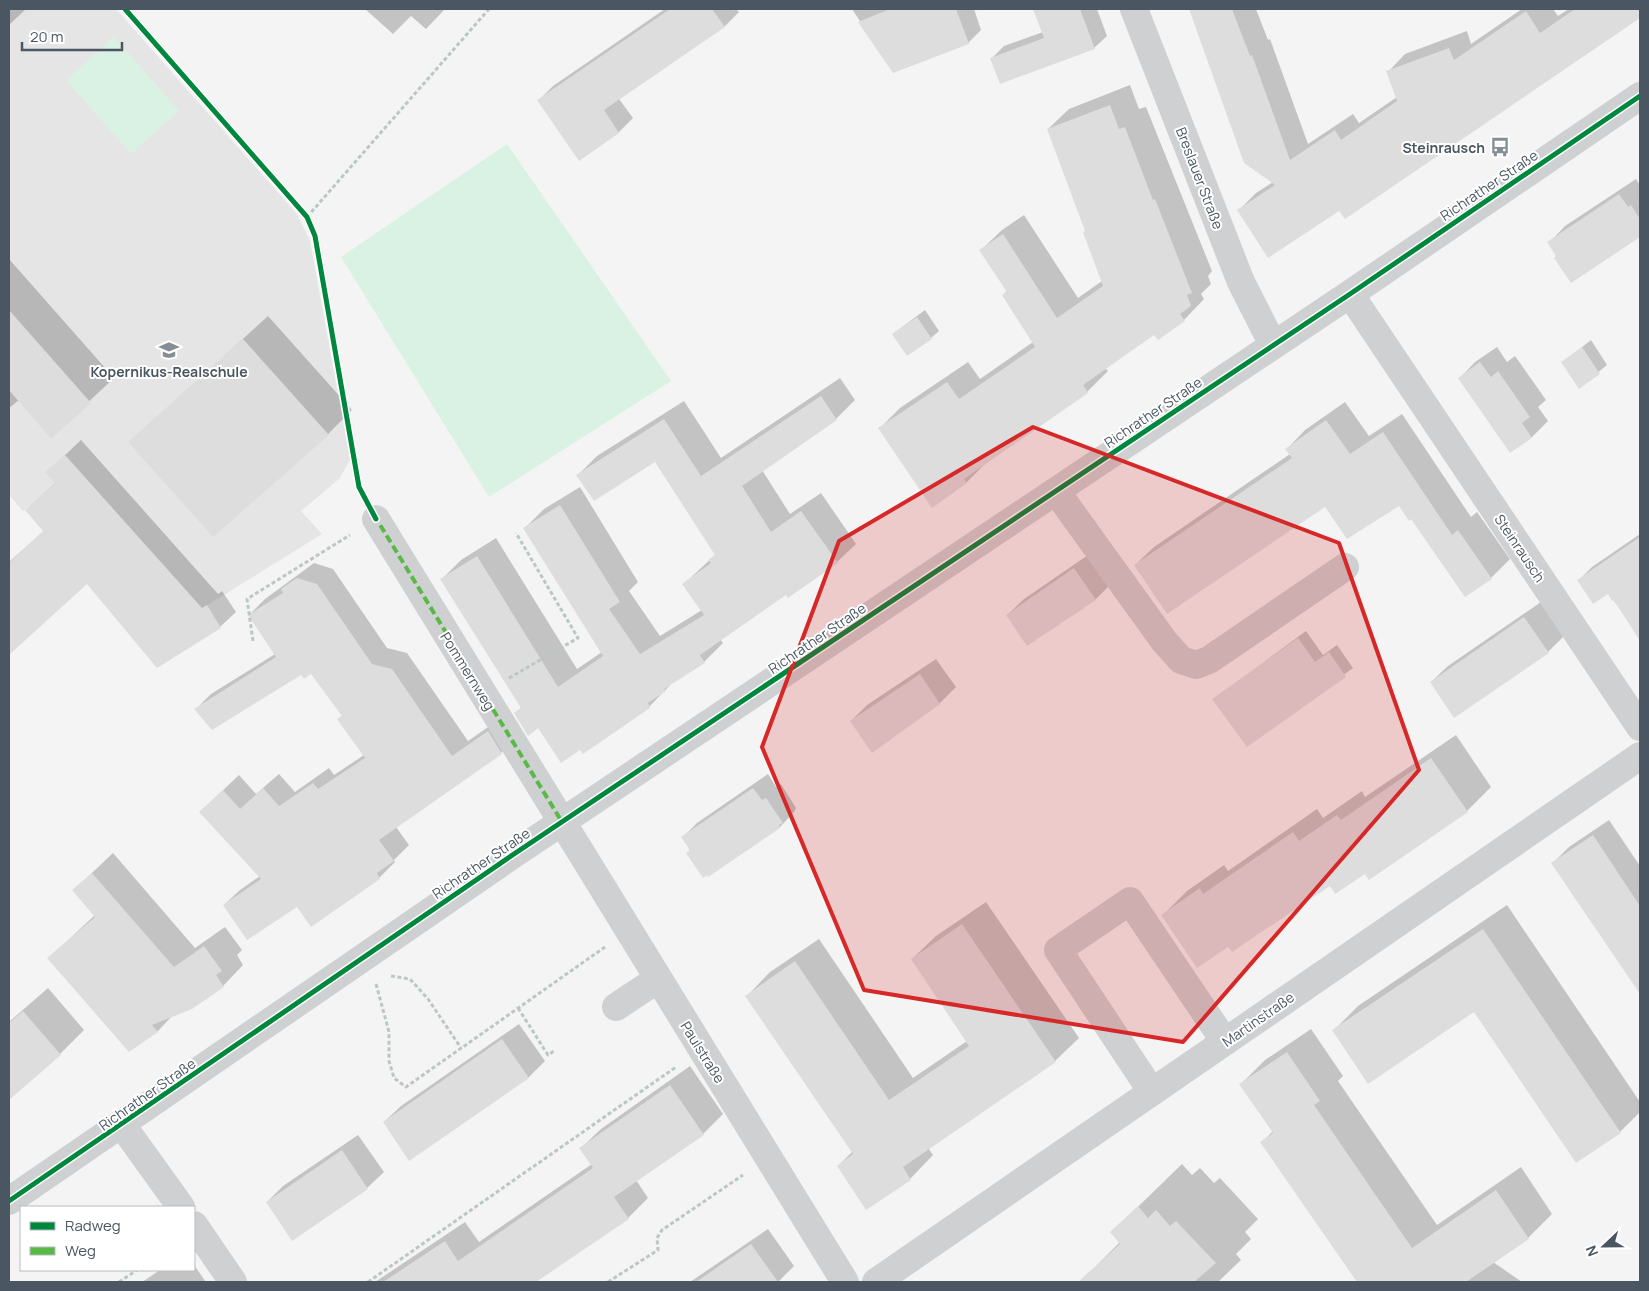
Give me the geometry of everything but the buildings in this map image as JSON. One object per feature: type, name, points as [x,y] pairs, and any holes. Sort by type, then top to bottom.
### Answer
[{"type":"street","name":"Breslauer Straße","points":[[1134,9],[1241,282],[1273,345]]},
{"type":"street","name":"Richrather Straße","points":[[9,1202],[122,1125],[368,965],[562,822],[1350,294],[1640,96]]},
{"type":"street","name":"Steinrausch","points":[[1350,294],[1640,727]]},
{"type":"street","points":[[1056,491],[1164,642],[1181,660],[1196,665],[1209,660],[1345,567]]},
{"type":"street","name":"Pommernweg","points":[[376,519],[562,822]]},
{"type":"street","name":"Martinstraße","points":[[876,1282],[1640,756]]},
{"type":"street","name":"Paulstraße","points":[[562,822],[845,1282]]},
{"type":"street","points":[[1152,1092],[1058,950],[1130,901],[1225,1042]]},
{"type":"street","points":[[616,1006],[658,979]]},
{"type":"street","points":[[122,1125],[180,1206]]},
{"type":"street","points":[[195,1226],[233,1282]]},
{"type":"path","points":[[306,218],[489,9]]},
{"type":"path","points":[[253,641],[246,600],[376,519]]},
{"type":"path","points":[[482,694],[578,638],[516,533]]},
{"type":"path","points":[[368,965],[389,1032],[389,1061],[394,1078],[406,1087],[628,931]]},
{"type":"path","points":[[368,965],[410,979],[428,999],[461,1048]]},
{"type":"path","points":[[518,1008],[548,1055],[554,1051]]},
{"type":"path","points":[[368,1282],[701,1049]]},
{"type":"path","points":[[608,1282],[658,1250],[657,1238],[662,1230],[768,1158]]},
{"type":"path","points":[[119,1282],[136,1271]]},
{"type":"highlighted area","points":[[1033,427],[1339,543],[1419,770],[1183,1042],[864,990],[762,747],[839,541]]},
{"type":"shaded area","name":"Kopernikus-Realschule","points":[[9,9],[116,9],[297,214],[310,241],[350,460],[339,479],[301,511],[322,534],[166,631],[47,491],[23,511],[9,495]]},
{"type":"green space","points":[[114,37],[179,111],[131,154],[66,80]]},
{"type":"green space","points":[[507,144],[671,381],[489,497],[341,257]]},
{"type":"marked path","points":[[374,515],[562,822]]},
{"type":"cycle path","points":[[125,9],[307,217],[315,236],[359,487],[376,519]]},
{"type":"cycle path","points":[[9,1201],[511,856],[1350,294],[1640,96]]},
{"type":"place","name":"Steinrausch","points":[[1500,147]]},
{"type":"place","name":"Kopernikus-Realschule","points":[[169,350]]}]
